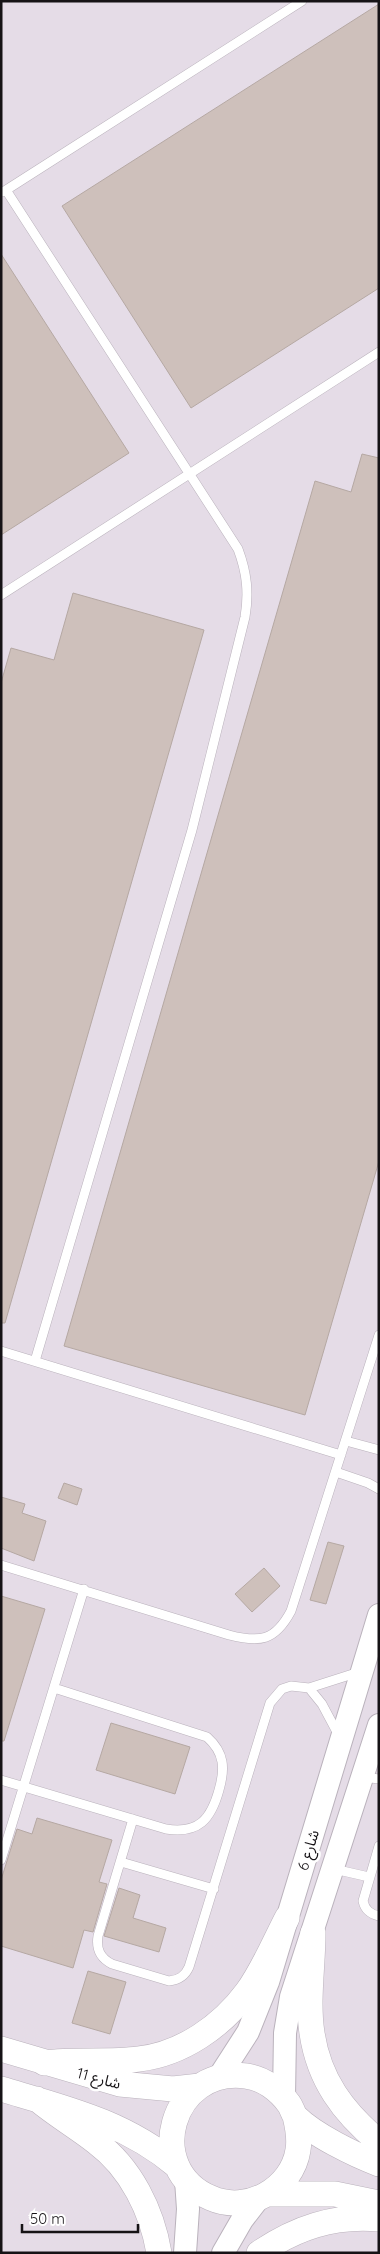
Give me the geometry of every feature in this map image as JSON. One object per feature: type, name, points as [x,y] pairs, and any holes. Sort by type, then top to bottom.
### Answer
[{"type":"main road","points":[[44,2063],[71,2060],[115,2061],[141,2059],[166,2053],[189,2042],[218,2023],[247,1992],[261,1970],[287,1918]]},
{"type":"main road","points":[[313,1933],[311,2032],[319,2065],[334,2095],[349,2115],[379,2142]]},
{"type":"main road","name":"شارع 11","points":[[1,2049],[120,2084],[172,2088],[209,2082]]},
{"type":"main road","points":[[181,2173],[172,2152],[171,2136],[179,2108],[188,2096],[209,2082],[233,2075],[261,2080],[290,2107],[346,2149],[379,2164]]},
{"type":"main road","points":[[1,2089],[110,2124],[136,2136],[159,2151],[197,2191],[212,2199],[227,2203],[244,2202],[264,2196],[335,2194],[379,2203]]},
{"type":"main road","points":[[37,2100],[98,2142],[118,2162],[135,2185],[148,2210],[159,2253]]},
{"type":"main road","points":[[264,2196],[282,2182],[292,2168],[298,2151],[299,2134],[290,2107]]},
{"type":"main road","points":[[259,2253],[284,2236],[311,2224],[340,2219],[379,2219]]},
{"type":"street","name":"شارع 6","points":[[209,2082],[248,2032],[259,2008],[379,1615]]},
{"type":"street","name":"شارع 6","points":[[290,2107],[285,2033],[291,1997],[334,1869],[371,1778],[379,1725]]},
{"type":"street","points":[[181,2173],[188,2209],[185,2253]]},
{"type":"street","points":[[223,2253],[242,2220],[264,2196]]},
{"type":"lane","points":[[35,1361],[192,830],[245,617],[248,582],[238,549],[4,192],[302,1]]},
{"type":"lane","points":[[1,595],[379,352]]},
{"type":"lane","points":[[1,1565],[229,1635],[249,1640],[267,1637],[282,1627],[291,1611],[379,1335]]},
{"type":"lane","points":[[1,1351],[341,1454]]},
{"type":"lane","points":[[346,1441],[379,1450]]},
{"type":"lane","points":[[336,1472],[368,1483],[379,1489]]},
{"type":"lane","points":[[1,1860],[84,1590]]},
{"type":"lane","points":[[133,1820],[98,1936],[98,1950],[112,1964],[163,1979],[176,1980],[186,1973],[214,1889],[270,1703],[282,1689],[291,1686],[309,1688],[336,1681],[362,1671]]},
{"type":"lane","points":[[1,1780],[133,1820],[178,1831],[190,1829],[200,1824],[209,1816],[215,1805],[224,1766],[216,1745],[207,1737],[54,1688]]},
{"type":"lane","points":[[309,1688],[322,1704],[341,1741]]},
{"type":"lane","points":[[379,1846],[362,1900],[364,1907],[371,1914],[379,1916]]},
{"type":"lane","points":[[120,1862],[214,1889]]},
{"type":"lane","points":[[334,1869],[369,1877]]},
{"type":"building","points":[[379,4],[379,288],[191,408],[62,206]]},
{"type":"building","points":[[1,254],[129,453],[1,535]]},
{"type":"building","points":[[362,454],[379,458],[379,1161],[305,1415],[64,1346],[315,481],[351,492]]},
{"type":"building","points":[[73,593],[204,630],[5,1323],[1,1323],[1,683],[11,648],[54,660]]},
{"type":"building","points":[[64,1483],[82,1489],[77,1505],[58,1498]]},
{"type":"building","points":[[1,1497],[25,1504],[22,1513],[46,1521],[34,1561],[1,1548]]},
{"type":"building","points":[[328,1542],[344,1546],[326,1604],[310,1600]]},
{"type":"building","points":[[264,1568],[280,1586],[252,1612],[235,1594]]},
{"type":"building","points":[[1,1596],[45,1609],[4,1741],[1,1741]]},
{"type":"building","points":[[111,1723],[190,1747],[175,1794],[96,1770]]},
{"type":"building","points":[[37,1818],[112,1840],[99,1882],[107,1884],[93,1932],[84,1930],[73,1968],[1,1946],[1,1880],[17,1829],[32,1834]]},
{"type":"building","points":[[119,1888],[140,1895],[133,1918],[166,1928],[159,1952],[104,1936]]},
{"type":"building","points":[[88,1971],[126,1982],[110,2034],[72,2023]]}]
